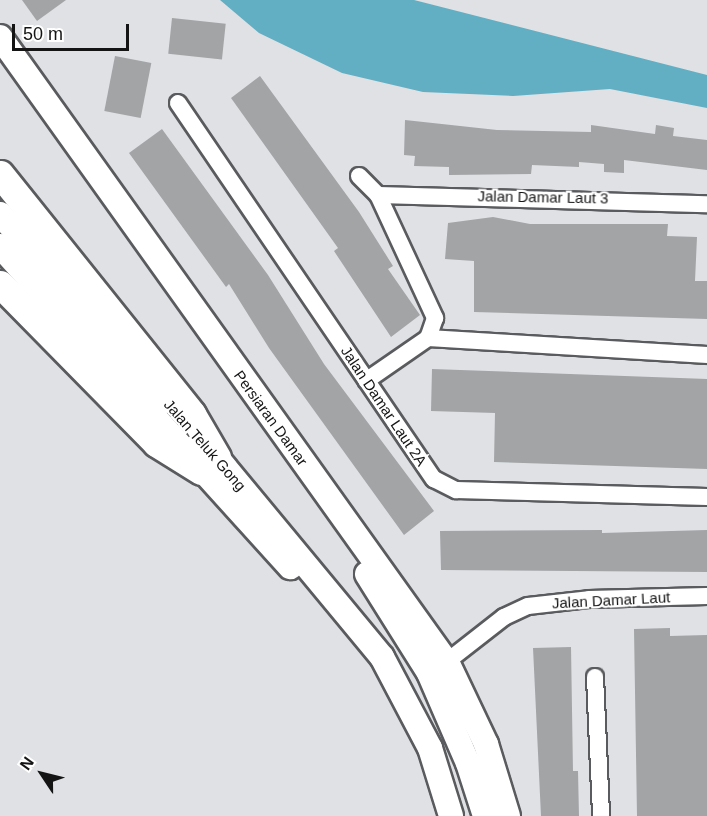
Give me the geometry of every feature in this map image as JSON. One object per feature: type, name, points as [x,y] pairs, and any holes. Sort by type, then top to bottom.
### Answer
[{"type":"main road","points":[[0,174],[192,414],[209,464]]},
{"type":"main road","points":[[0,284],[156,443],[209,464]]},
{"type":"street","name":"Persiaran Damar","points":[[0,37],[438,668],[486,744],[508,816]]},
{"type":"street","name":"Persiaran Damar","points":[[0,63],[368,576],[438,668],[485,816]]},
{"type":"street","name":"Jalan Damar Laut 2A","points":[[178,104],[265,224],[423,467],[446,487],[707,497]]},
{"type":"street","points":[[359,176],[378,195],[435,318],[428,338],[366,381]]},
{"type":"street","name":"Jalan Damar Laut 3","points":[[378,195],[707,204]]},
{"type":"street","name":"Jalan Teluk Gong","points":[[0,214],[13,251],[367,634],[399,686],[430,748],[451,816]]},
{"type":"street","points":[[428,338],[707,355]]},
{"type":"street","name":"Jalan Damar Laut","points":[[438,668],[504,617],[528,606],[589,599],[707,596]]},
{"type":"street","points":[[595,677],[602,816]]},
{"type":"water","points":[[220,0],[414,0],[707,75],[707,108],[610,89],[513,96],[423,92],[342,73],[259,33]]},
{"type":"building","points":[[22,0],[66,0],[37,21]]},
{"type":"building","points":[[172,18],[226,24],[222,59],[168,54]]},
{"type":"building","points":[[115,56],[151,63],[141,118],[104,111]]},
{"type":"building","points":[[260,76],[359,212],[393,266],[388,269],[420,315],[391,337],[334,251],[338,248],[231,98]]},
{"type":"building","points":[[405,120],[497,130],[591,132],[591,125],[655,134],[656,125],[674,128],[673,136],[707,140],[707,170],[624,160],[624,173],[604,172],[604,164],[579,162],[579,167],[532,165],[531,174],[449,175],[449,167],[414,166],[415,156],[404,155]]},
{"type":"building","points":[[162,129],[268,275],[324,364],[434,511],[404,535],[269,348],[229,284],[226,287],[129,153]]},
{"type":"building","points":[[493,217],[530,224],[668,224],[667,236],[697,237],[695,281],[707,281],[707,319],[474,312],[474,261],[445,259],[448,223]]},
{"type":"building","points":[[432,369],[707,379],[707,469],[494,462],[495,413],[431,411]]},
{"type":"building","points":[[602,530],[602,533],[707,530],[707,572],[441,570],[440,531]]},
{"type":"building","points":[[670,628],[670,636],[707,635],[707,816],[637,816],[634,629]]},
{"type":"building","points":[[571,647],[573,771],[578,771],[579,816],[541,816],[533,648]]}]
